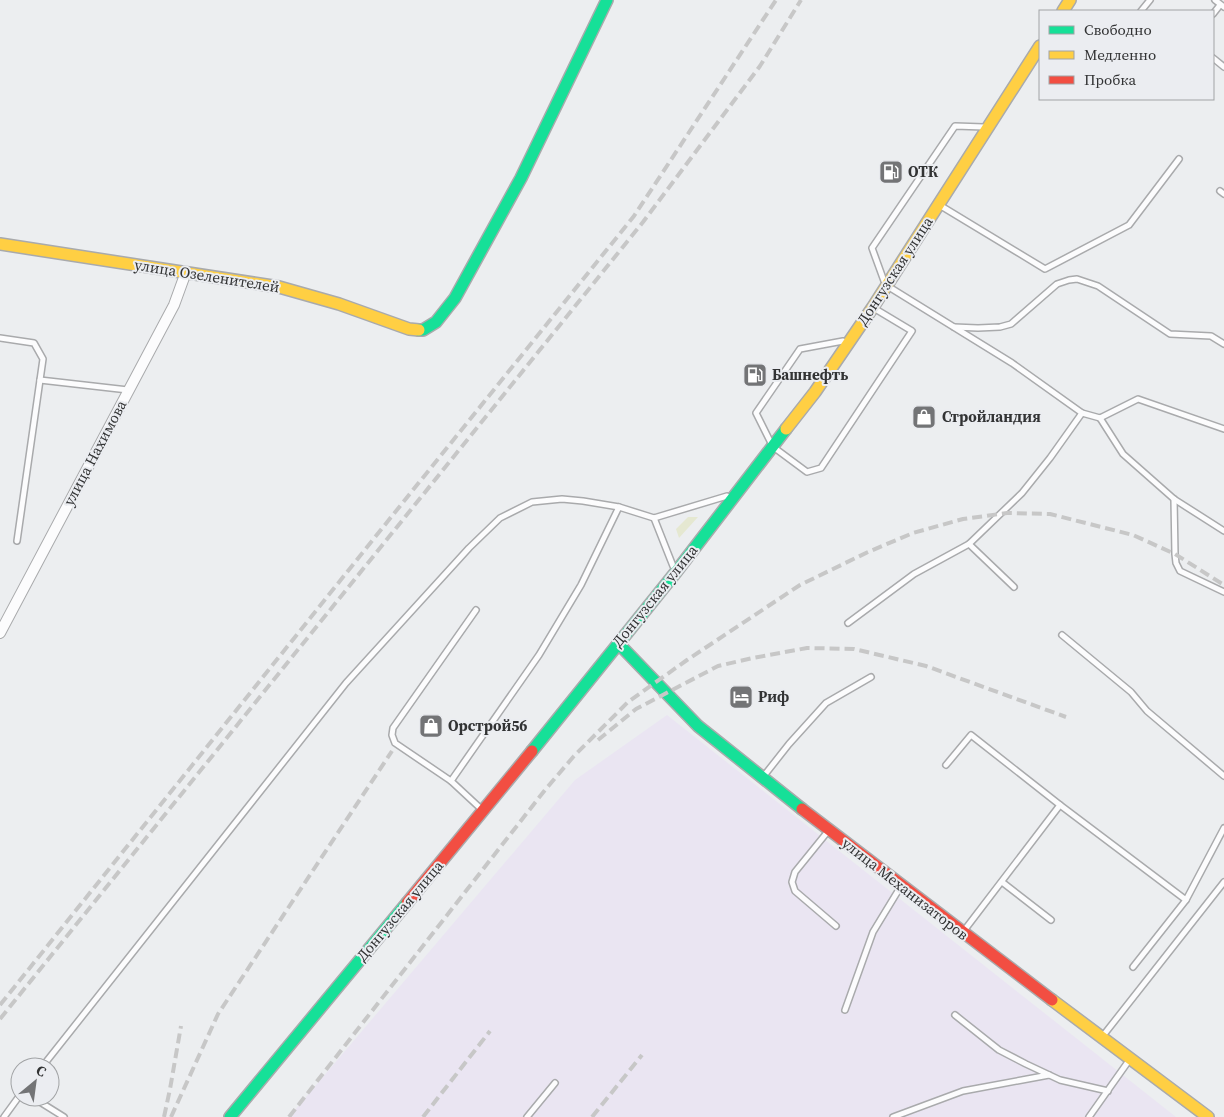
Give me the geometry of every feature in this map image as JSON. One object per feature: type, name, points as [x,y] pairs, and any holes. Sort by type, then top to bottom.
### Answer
[{"type":"main road","name":"улица Озеленителей","points":[[0,244],[279,287],[339,304],[409,328],[423,330],[436,322],[455,298],[521,178],[607,0]]},
{"type":"main road","name":"Донгузская улица","points":[[230,1117],[484,811],[676,572],[815,392],[873,307],[1039,48]]},
{"type":"main road","name":"улица Механизаторов","points":[[618,643],[698,726],[963,933],[1208,1117]]},
{"type":"street","name":"улица Нахимова","points":[[0,632],[174,305],[186,272]]},
{"type":"lane","points":[[1142,10],[1150,0]]},
{"type":"lane","points":[[1215,0],[1222,6]]},
{"type":"lane","points":[[1214,59],[1224,67]]},
{"type":"lane","points":[[987,128],[955,126],[872,248],[886,286],[1012,363],[1082,413],[1100,418],[1123,454],[1174,499],[1224,531]]},
{"type":"lane","points":[[939,204],[1045,269],[1129,225],[1179,159]]},
{"type":"lane","points":[[952,327],[986,328],[1011,324],[1057,284],[1077,279],[1098,286],[1170,334],[1211,336],[1223,342]]},
{"type":"lane","points":[[851,340],[800,349],[756,414],[773,447],[807,472],[821,468],[912,330],[873,307]]},
{"type":"lane","points":[[0,338],[34,343],[43,360],[17,541]]},
{"type":"lane","points":[[40,380],[129,390]]},
{"type":"lane","points":[[1100,418],[1138,399],[1224,429]]},
{"type":"lane","points":[[848,623],[914,574],[969,544],[1022,494],[1082,413]]},
{"type":"lane","points":[[50,1057],[346,683],[469,548],[500,518],[532,502],[562,498],[619,507],[654,518],[737,493]]},
{"type":"lane","points":[[1174,499],[1175,554],[1180,570],[1224,592]]},
{"type":"lane","points":[[451,781],[539,654],[581,586],[619,507]]},
{"type":"lane","points":[[654,518],[676,572]]},
{"type":"lane","points":[[969,544],[1014,587]]},
{"type":"lane","points":[[476,610],[393,728],[392,735],[395,743],[451,781],[484,811]]},
{"type":"lane","points":[[1062,635],[1131,692],[1147,711],[1224,776]]},
{"type":"lane","points":[[762,777],[826,703],[871,676]]},
{"type":"lane","points":[[946,765],[971,735],[1186,900]]},
{"type":"lane","points":[[963,933],[1060,805]]},
{"type":"lane","points":[[1133,967],[1186,900],[1224,828]]},
{"type":"lane","points":[[829,830],[795,872],[792,882],[795,891],[836,926]]},
{"type":"lane","points":[[1002,882],[1051,920]]},
{"type":"lane","points":[[1101,1037],[1224,882]]},
{"type":"lane","points":[[845,1010],[873,932],[901,885]]},
{"type":"lane","points":[[955,1014],[999,1050],[1060,1080],[1108,1091]]},
{"type":"lane","points":[[1089,1117],[1130,1059]]},
{"type":"lane","points":[[893,1117],[963,1091],[1049,1074]]},
{"type":"lane","points":[[527,1117],[555,1083]]},
{"type":"lane","points":[[48,1107],[64,1117]]},
{"type":"shaded area","points":[[667,715],[1176,1117],[289,1117],[575,780]]},
{"type":"green space","points":[[688,517],[698,517],[679,538],[676,529]]},
{"type":"railway","points":[[0,1005],[634,216],[776,0]]},
{"type":"railway","points":[[0,1019],[643,222],[760,66],[801,0]]},
{"type":"railway","points":[[289,1117],[545,790],[574,756],[628,702],[687,660],[800,585],[868,552],[913,533],[963,519],[1007,513],[1050,514],[1133,535],[1175,554],[1224,585]]},
{"type":"railway","points":[[598,740],[636,709],[718,666],[807,648],[854,649],[926,666],[1066,717]]},
{"type":"railway","points":[[171,1117],[218,1014],[392,751]]},
{"type":"railway","points":[[164,1117],[181,1026]]},
{"type":"railway","points":[[423,1117],[490,1031]]},
{"type":"railway","points":[[592,1117],[642,1055]]},
{"type":"traffic: fast","points":[[419,330],[423,330],[436,322],[455,298],[521,178],[607,0]]},
{"type":"traffic: fast","points":[[532,751],[676,572],[786,429]]},
{"type":"traffic: fast","points":[[618,643],[698,726],[802,809]]},
{"type":"traffic: fast","points":[[230,1117],[407,903]]},
{"type":"traffic: slow","points":[[1064,10],[1070,0]]},
{"type":"traffic: slow","points":[[786,429],[815,392],[873,307],[1039,48]]},
{"type":"traffic: slow","points":[[0,244],[279,287],[339,304],[409,329],[419,330]]},
{"type":"traffic: slow","points":[[1052,1000],[1208,1117]]},
{"type":"traffic: jam","points":[[407,903],[532,751]]},
{"type":"traffic: jam","points":[[802,809],[1052,1000]]},
{"type":"place","name":"ОТК","points":[[891,172]]},
{"type":"place","name":"Башнефть","points":[[755,375]]},
{"type":"place","name":"Стройландия","points":[[924,417]]},
{"type":"place","name":"Риф","points":[[741,697]]},
{"type":"place","name":"Орстрой56","points":[[431,726]]}]
